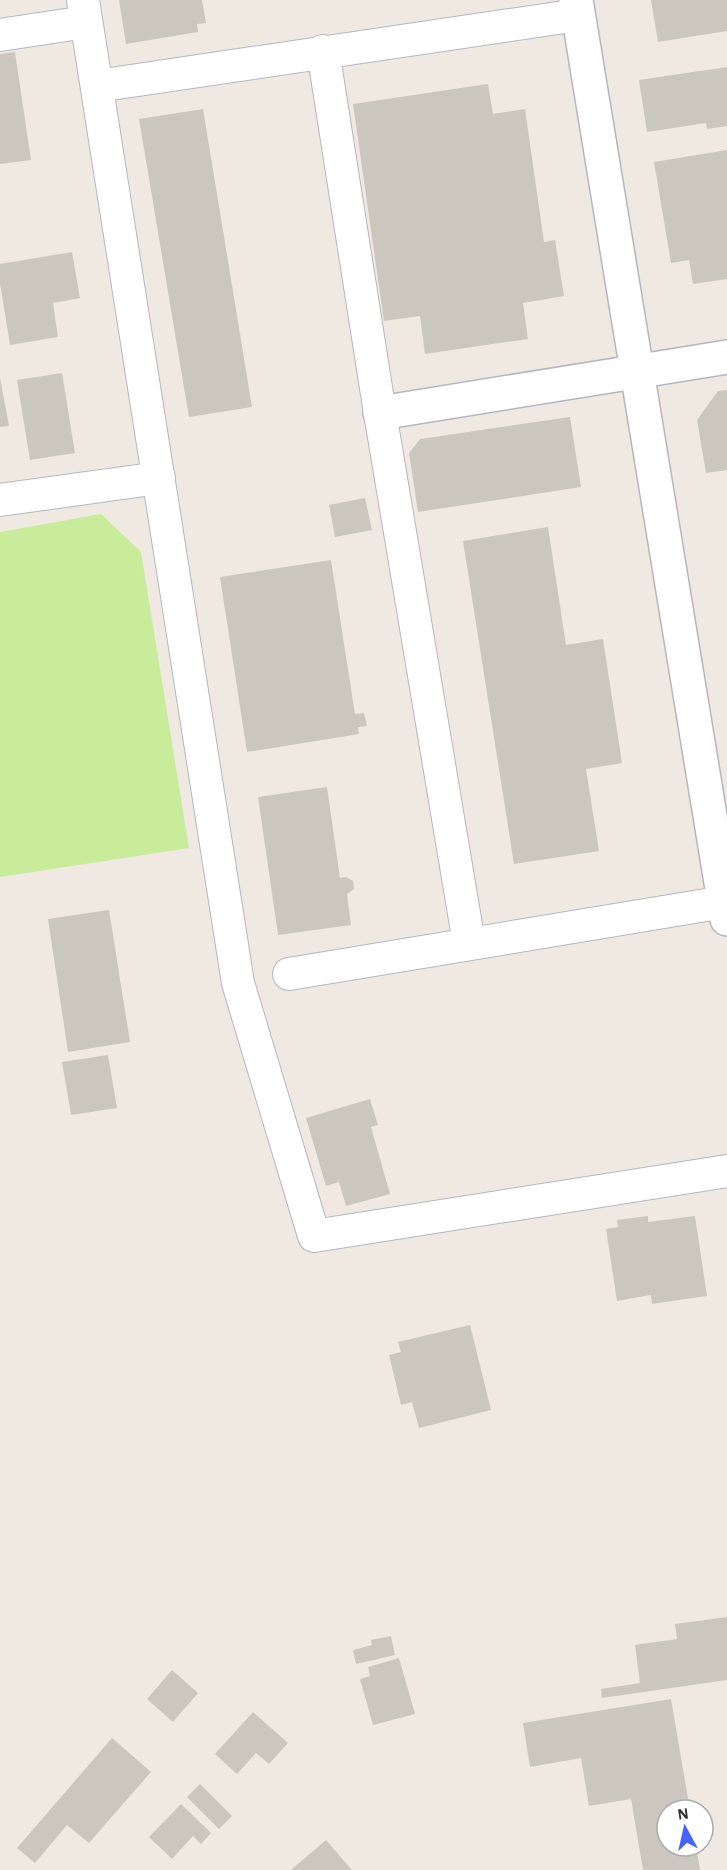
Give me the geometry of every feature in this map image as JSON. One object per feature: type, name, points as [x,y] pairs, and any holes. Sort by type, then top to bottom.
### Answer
[{"type":"street","points":[[97,86],[323,51],[577,7],[726,911],[469,943],[289,974]]},
{"type":"street","points":[[0,35],[84,11],[238,983],[314,1236],[727,1171]]},
{"type":"street","points":[[323,51],[380,413],[469,943]]},
{"type":"street","points":[[380,413],[727,357]]},
{"type":"street","points":[[0,500],[159,478]]},
{"type":"green space","points":[[101,514],[141,552],[189,848],[0,877],[0,532]]},
{"type":"building","points":[[119,0],[202,0],[206,23],[197,24],[198,32],[126,44]]},
{"type":"building","points":[[651,0],[727,0],[727,31],[658,42]]},
{"type":"building","points":[[15,52],[31,160],[0,164],[0,54]]},
{"type":"building","points":[[727,67],[727,126],[707,129],[706,123],[647,132],[639,80]]},
{"type":"building","points":[[488,84],[493,114],[525,109],[544,242],[555,240],[564,296],[523,303],[528,339],[425,354],[420,316],[384,321],[353,104]]},
{"type":"building","points":[[203,109],[252,407],[189,417],[139,119]]},
{"type":"building","points":[[727,150],[727,279],[693,284],[689,260],[671,263],[654,162]]},
{"type":"building","points":[[72,252],[80,298],[53,303],[58,337],[10,345],[0,283],[0,264]]},
{"type":"building","points":[[62,373],[75,453],[30,460],[17,380]]},
{"type":"building","points":[[0,378],[9,426],[0,427]]},
{"type":"building","points":[[727,390],[727,470],[706,473],[697,420],[718,391]]},
{"type":"building","points":[[570,417],[581,487],[418,512],[409,453],[420,439]]},
{"type":"building","points":[[365,498],[372,530],[335,537],[329,505]]},
{"type":"building","points":[[548,527],[566,645],[603,639],[622,763],[586,769],[599,851],[514,864],[463,541]]},
{"type":"building","points":[[331,560],[355,714],[364,713],[367,726],[358,727],[359,734],[247,752],[220,577]]},
{"type":"building","points":[[327,787],[340,878],[346,877],[353,881],[354,889],[347,894],[351,925],[278,935],[258,797]]},
{"type":"building","points":[[109,910],[130,1042],[68,1052],[48,919]]},
{"type":"building","points":[[108,1055],[117,1108],[71,1115],[62,1062]]},
{"type":"building","points":[[370,1099],[378,1125],[371,1127],[390,1194],[346,1206],[339,1182],[326,1186],[306,1118]]},
{"type":"building","points":[[648,1216],[648,1222],[695,1216],[707,1296],[652,1304],[651,1295],[617,1301],[606,1229],[618,1227],[617,1220]]},
{"type":"building","points":[[470,1325],[491,1410],[419,1428],[412,1402],[401,1405],[389,1355],[401,1352],[398,1342]]},
{"type":"building","points":[[727,1617],[727,1680],[602,1698],[601,1689],[640,1683],[635,1645],[677,1639],[675,1624]]},
{"type":"building","points":[[391,1636],[395,1655],[356,1664],[353,1650],[372,1645],[371,1640]]},
{"type":"building","points":[[399,1658],[415,1714],[373,1725],[360,1679],[370,1676],[368,1667]]},
{"type":"building","points":[[172,1670],[198,1693],[173,1722],[147,1699]]},
{"type":"building","points":[[671,1699],[688,1798],[655,1798],[655,1858],[698,1858],[700,1870],[643,1870],[631,1799],[589,1806],[581,1758],[530,1767],[523,1723]]},
{"type":"building","points":[[253,1712],[288,1743],[269,1764],[256,1753],[237,1774],[215,1754]]},
{"type":"building","points":[[112,1738],[151,1772],[89,1843],[67,1825],[35,1863],[17,1848]]},
{"type":"building","points":[[200,1784],[232,1816],[219,1829],[187,1797]]},
{"type":"building","points":[[181,1804],[211,1833],[201,1844],[193,1836],[172,1859],[149,1837]]},
{"type":"building","points":[[326,1840],[352,1870],[291,1870]]}]
